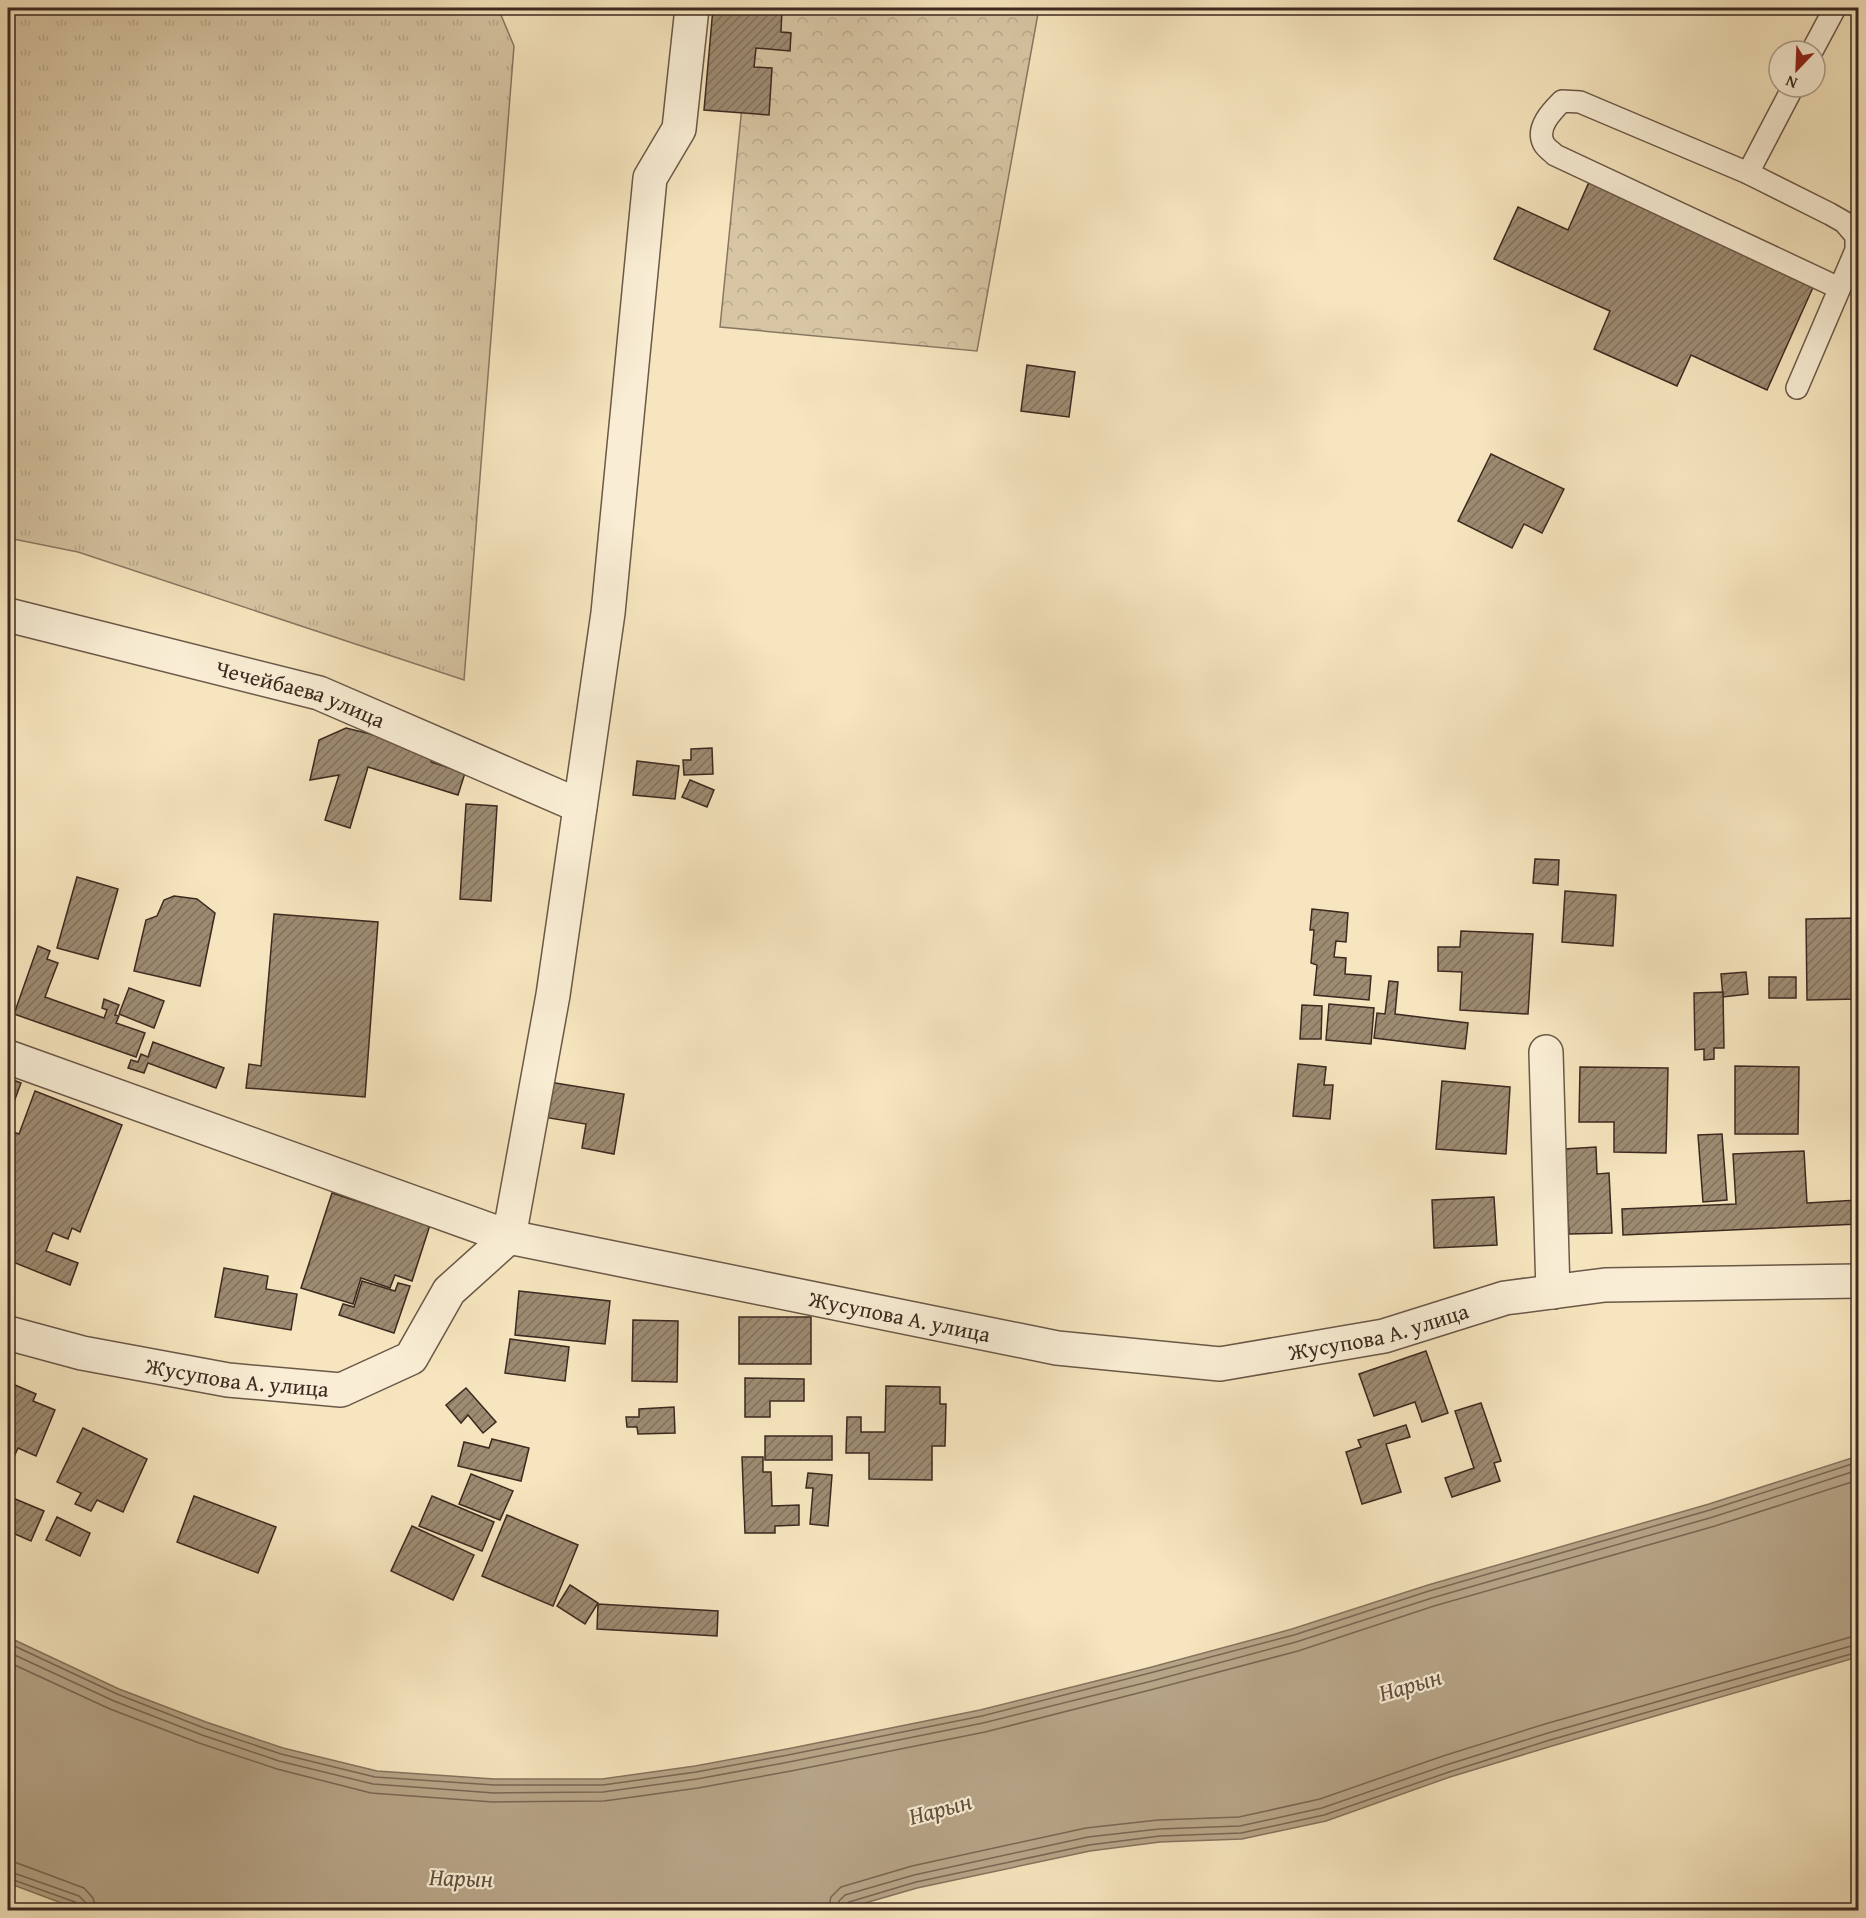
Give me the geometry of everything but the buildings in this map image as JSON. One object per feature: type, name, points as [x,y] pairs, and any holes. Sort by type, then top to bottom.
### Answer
[{"type":"street","points":[[8,1057],[509,1237],[553,995],[608,613],[650,178],[679,129],[692,8]]},
{"type":"street","name":"Чечейбаева улица","points":[[8,615],[319,693],[580,806]]},
{"type":"street","points":[[1546,1052],[1553,1292]]},
{"type":"street","name":"Жусупова А. улица","points":[[8,1333],[82,1353],[228,1380],[341,1390],[411,1358],[449,1291],[509,1237],[1057,1348],[1220,1364],[1384,1336],[1505,1298],[1605,1285],[1858,1281]]},
{"type":"lane","points":[[1818,39],[1835,8]]},
{"type":"lane","points":[[1748,173],[1787,99]]},
{"type":"lane","points":[[1797,388],[1856,250],[1856,236],[1844,222],[1748,173],[1580,102],[1562,101],[1550,112],[1541,130],[1543,143],[1555,155],[1839,288]]},
{"type":"green space","points":[[8,8],[498,8],[514,46],[464,680],[78,552],[8,538]]},
{"type":"green space","points":[[750,8],[1039,8],[977,351],[720,327],[746,66],[743,43]]},
{"type":"water","name":"Нарын","points":[[1858,1456],[1858,1657],[1450,1777],[1326,1821],[1242,1839],[1160,1842],[1090,1851],[917,1888],[841,1910],[80,1910],[8,1883],[8,1637],[119,1689],[206,1722],[283,1748],[377,1771],[494,1779],[602,1779],[695,1766],[980,1710],[1148,1668],[1292,1629],[1428,1585],[1709,1504]]}]
